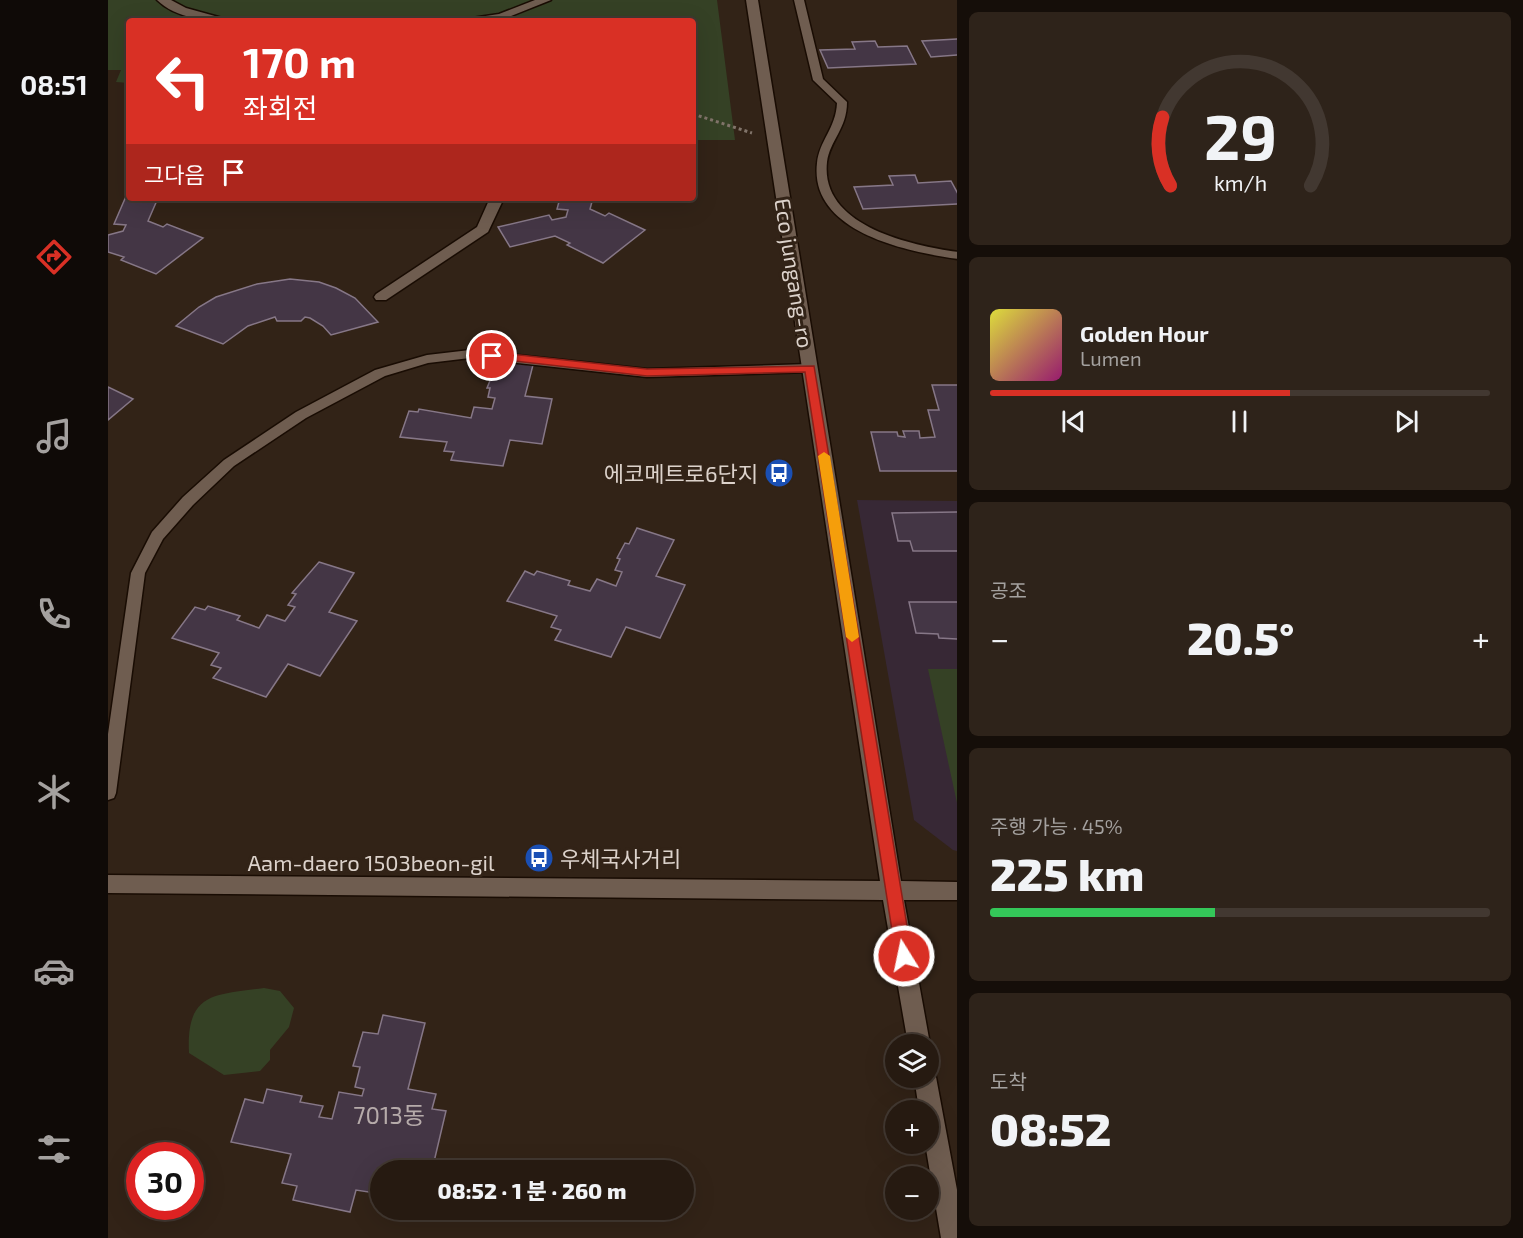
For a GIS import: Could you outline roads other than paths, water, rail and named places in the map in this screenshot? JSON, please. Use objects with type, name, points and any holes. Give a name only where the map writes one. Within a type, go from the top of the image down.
[{"type":"street","points":[[163,0],[182,10],[215,18]]},
{"type":"street","points":[[494,18],[545,0]]},
{"type":"street","name":"Eco jungang-ro","points":[[752,0],[892,890],[917,1034]]},
{"type":"street","points":[[381,297],[483,229],[496,201]]},
{"type":"street","name":"Aam-daero 1503beon-gil","points":[[108,884],[957,891]]},
{"type":"street","points":[[927,1088],[953,1238]]},
{"type":"lane","points":[[799,0],[818,80],[842,102],[843,119],[822,162],[823,188],[833,206],[861,228],[895,244],[934,254],[957,256]]},
{"type":"lane","points":[[108,793],[138,573],[157,536],[188,501],[229,463],[301,416],[380,373],[427,359],[470,354],[647,372],[810,368]]},
{"type":"place","name":"에코메트로6단지","points":[[779,473]]},
{"type":"place","name":"우체국사거리","points":[[539,858]]}]
